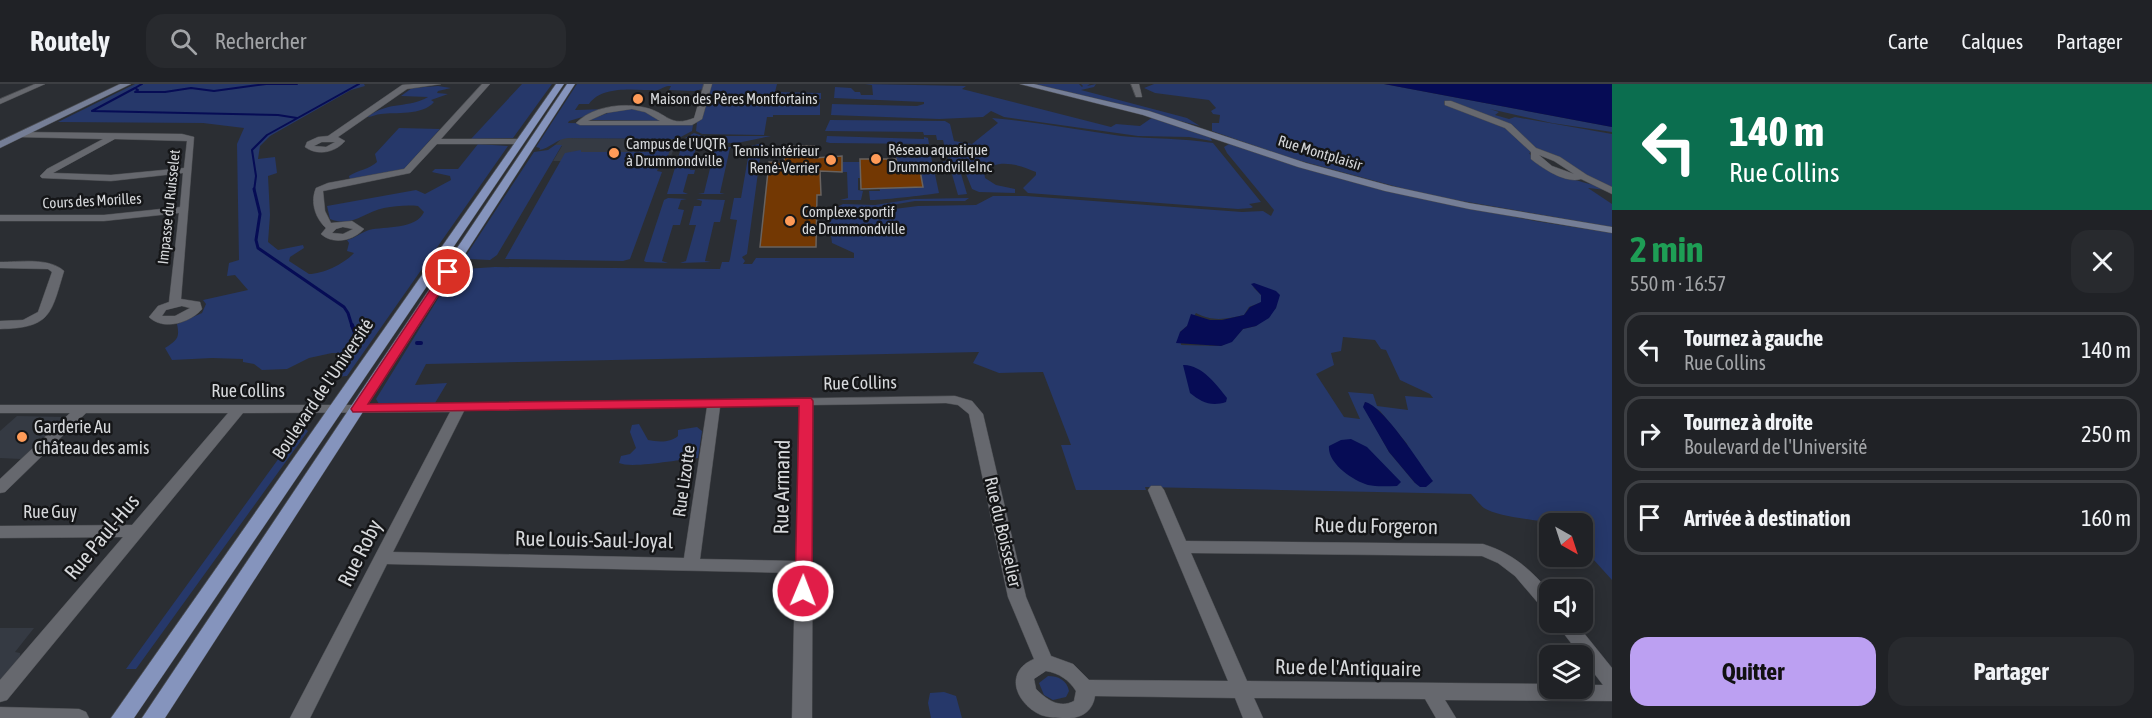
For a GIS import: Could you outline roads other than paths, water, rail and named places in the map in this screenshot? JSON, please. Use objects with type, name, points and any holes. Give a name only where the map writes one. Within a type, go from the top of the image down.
[{"type":"main road","name":"Boulevard de l'Université","points":[[122,718],[560,84]]},
{"type":"main road","points":[[153,718],[571,84]]},
{"type":"street","points":[[0,102],[41,84]]},
{"type":"street","points":[[0,145],[127,84]]},
{"type":"street","points":[[331,138],[405,87],[437,84]]},
{"type":"street","points":[[332,227],[323,221],[318,195],[320,190],[328,186],[403,172],[410,168],[486,84]]},
{"type":"street","points":[[670,124],[647,110],[632,107],[610,110],[584,119],[580,123],[670,124],[689,123],[698,119],[708,84]]},
{"type":"street","name":"Rue Montplaisir","points":[[1024,84],[1146,112],[1302,165],[1389,189],[1469,206],[1612,230]]},
{"type":"street","points":[[1135,84],[1139,95]]},
{"type":"street","points":[[1448,103],[1508,126],[1536,152],[1534,157],[1536,159],[1554,171],[1592,181],[1612,191]]},
{"type":"street","name":"Impasse du Ruisselet","points":[[21,135],[189,138],[191,140],[175,303]]},
{"type":"street","points":[[113,136],[45,176],[111,178],[188,170]]},
{"type":"street","points":[[435,141],[520,142]]},
{"type":"street","name":"Cours des Morilles","points":[[0,218],[104,218],[184,209]]},
{"type":"street","points":[[436,264],[453,264]]},
{"type":"street","points":[[0,266],[46,265],[57,269],[46,310],[35,319],[17,324],[0,325]]},
{"type":"street","name":"Rue Collins","points":[[0,409],[358,409],[951,399],[964,402]]},
{"type":"street","name":"Rue Armand","points":[[802,718],[806,401]]},
{"type":"street","name":"Rue du Boisselier","points":[[964,402],[976,414],[1017,597],[1045,663]]},
{"type":"street","name":"Rue Lizotte","points":[[691,565],[714,403]]},
{"type":"street","name":"Rue Roby","points":[[300,718],[459,407]]},
{"type":"street","points":[[0,488],[82,409]]},
{"type":"street","name":"Rue Paul-Hus","points":[[0,694],[239,409]]},
{"type":"street","points":[[1156,490],[1253,718]]},
{"type":"street","name":"Rue Guy","points":[[0,531],[136,531]]},
{"type":"street","name":"Rue du Forgeron","points":[[1180,547],[1483,550],[1515,565],[1539,592]]},
{"type":"street","name":"Rue Louis-Saul-Joyal","points":[[383,558],[804,567]]},
{"type":"street","points":[[1572,633],[1612,682]]},
{"type":"street","points":[[1045,663],[1069,669],[1081,681],[1084,688],[1084,700],[1080,706],[1069,713],[1054,716],[1030,700],[1024,686],[1031,669],[1045,663]]},
{"type":"street","name":"Rue de l'Antiquaire","points":[[1084,688],[1612,693]]},
{"type":"street","points":[[1430,691],[1446,718]]},
{"type":"street","points":[[0,716],[79,718]]},
{"type":"waterway","points":[[135,88],[142,84]]},
{"type":"waterway","points":[[135,88],[138,90],[135,92],[165,92],[191,88],[214,91],[266,84],[297,84]]},
{"type":"waterway","points":[[254,190],[256,176],[252,150],[267,135],[359,84]]},
{"type":"waterway","points":[[135,88],[92,111],[278,115],[297,118]]},
{"type":"waterway","points":[[254,190],[260,214],[256,240],[258,248],[344,307],[352,326]]},
{"type":"waterway","points":[[352,325],[358,341]]},
{"type":"place","name":"Maison des Pères Montfortains","points":[[638,99]]},
{"type":"place","name":"Campus de l'UQTR à Drummondville","points":[[614,153]]},
{"type":"place","name":"Réseau aquatique DrummondvilleInc","points":[[876,159]]},
{"type":"place","name":"Tennis intérieur René-Verrier","points":[[831,160]]},
{"type":"place","name":"Complexe sportif de Drummondville","points":[[790,221]]},
{"type":"place","name":"Garderie Au Château des amis","points":[[22,437]]}]
